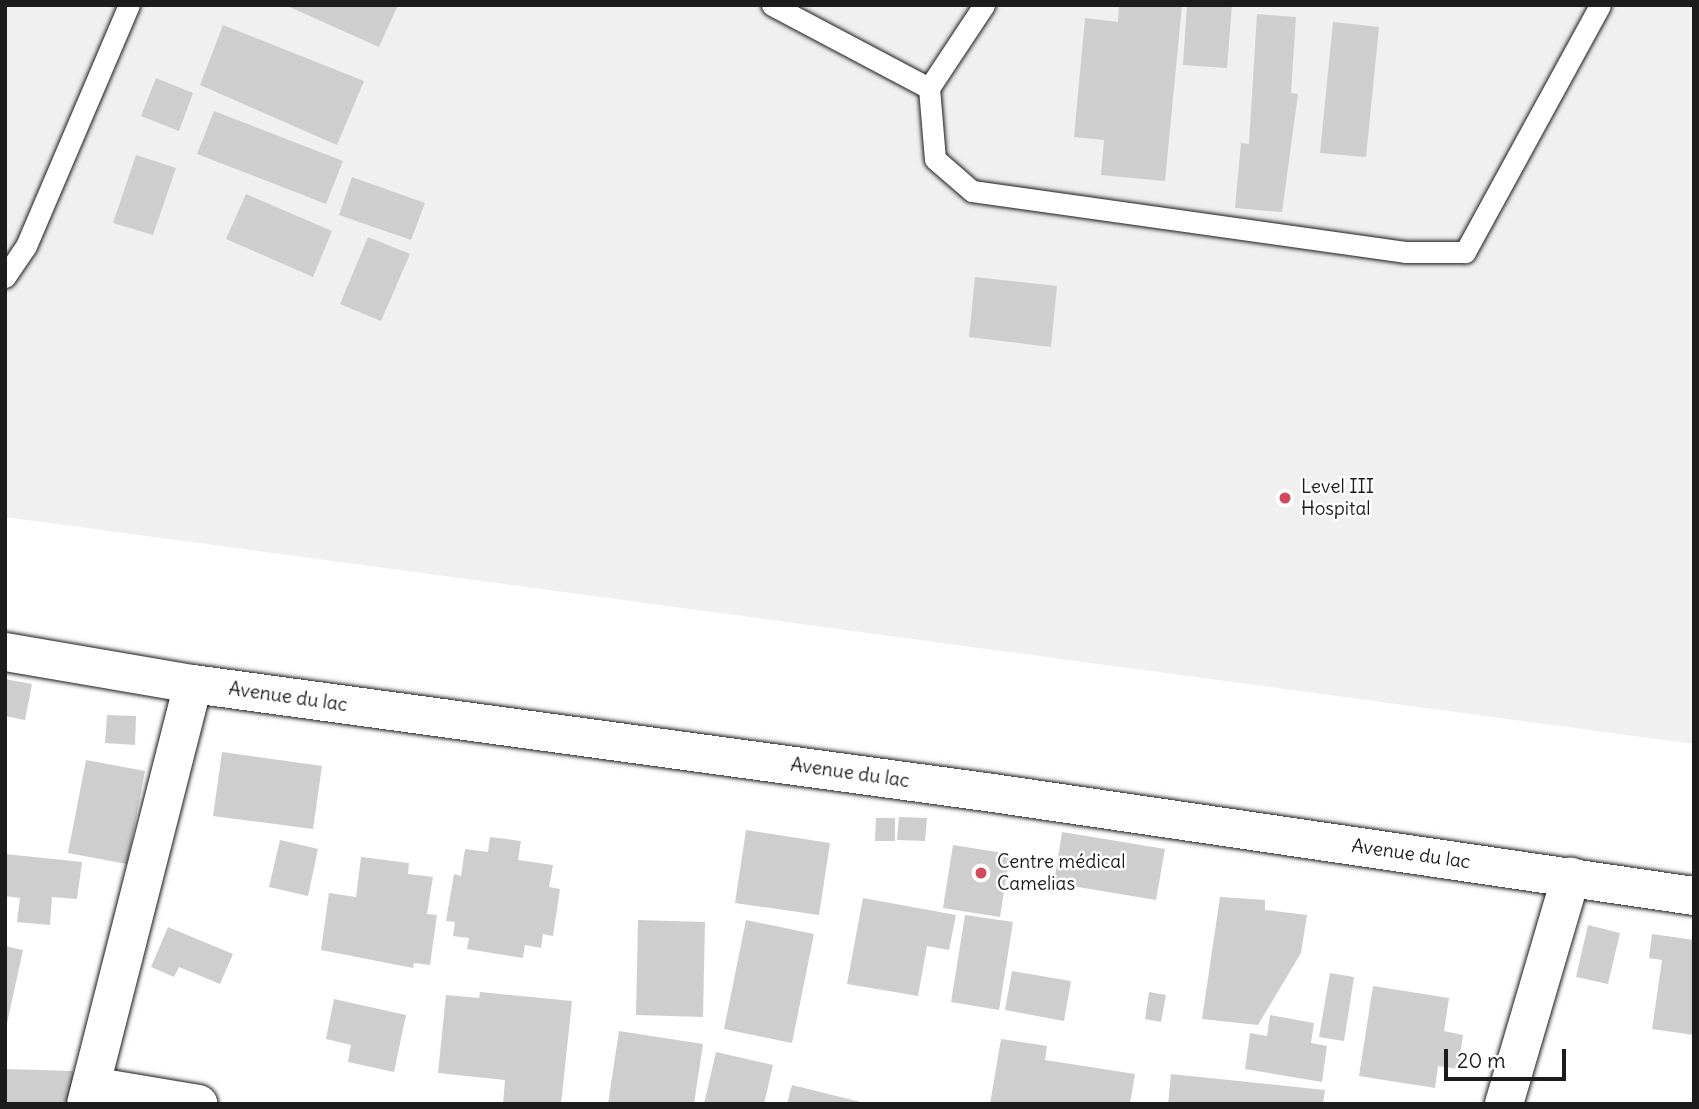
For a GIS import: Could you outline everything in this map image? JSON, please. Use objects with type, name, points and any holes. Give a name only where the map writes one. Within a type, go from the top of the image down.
[{"type":"main road","name":"Avenue du lac","points":[[5,652],[193,684],[1694,896]]},
{"type":"main road","points":[[193,684],[89,1095],[200,1104]]},
{"type":"main road","points":[[1504,1104],[1571,877]]},
{"type":"lane","points":[[5,277],[26,246],[129,5]]},
{"type":"lane","points":[[772,5],[929,88]]},
{"type":"lane","points":[[984,5],[929,88],[935,159],[972,191],[1405,252],[1465,252],[1600,5]]},
{"type":"shaded area","points":[[5,5],[1694,5],[1694,744],[5,517]]},
{"type":"building","points":[[285,5],[398,5],[379,47]]},
{"type":"building","points":[[1119,5],[1182,5],[1165,181],[1101,175],[1104,140],[1074,137],[1085,18],[1118,22]]},
{"type":"building","points":[[1187,5],[1232,5],[1227,68],[1183,65]]},
{"type":"building","points":[[1257,14],[1296,17],[1291,93],[1298,94],[1282,212],[1235,208],[1241,143],[1249,144]]},
{"type":"building","points":[[1333,22],[1379,27],[1366,157],[1320,153]]},
{"type":"building","points":[[223,25],[364,81],[337,145],[200,85]]},
{"type":"building","points":[[156,78],[193,93],[179,131],[141,116]]},
{"type":"building","points":[[214,111],[343,161],[326,204],[197,154]]},
{"type":"building","points":[[136,155],[176,168],[153,235],[113,223]]},
{"type":"building","points":[[352,177],[425,203],[411,240],[339,215]]},
{"type":"building","points":[[246,194],[332,231],[313,277],[226,239]]},
{"type":"building","points":[[368,237],[410,254],[381,321],[340,304]]},
{"type":"building","points":[[975,277],[1057,286],[1051,347],[969,337]]},
{"type":"building","points":[[5,679],[32,684],[25,720],[5,716]]},
{"type":"building","points":[[107,715],[136,716],[135,745],[105,743]]},
{"type":"building","points":[[222,752],[322,766],[313,829],[213,816]]},
{"type":"building","points":[[86,760],[145,771],[127,864],[68,853]]},
{"type":"building","points":[[899,817],[927,818],[925,841],[897,840]]},
{"type":"building","points":[[876,818],[895,818],[895,841],[875,841]]},
{"type":"building","points":[[746,830],[830,843],[819,915],[735,903]]},
{"type":"building","points":[[1062,832],[1165,849],[1156,900],[1054,883]]},
{"type":"building","points":[[490,837],[521,841],[518,860],[553,865],[549,887],[560,889],[553,936],[543,934],[541,948],[525,945],[523,958],[467,949],[469,938],[453,936],[455,922],[446,921],[454,874],[461,876],[465,849],[488,852]]},
{"type":"building","points":[[280,840],[318,849],[308,896],[269,887]]},
{"type":"building","points":[[953,845],[1010,854],[1000,917],[943,908]]},
{"type":"building","points":[[5,854],[82,862],[77,899],[52,897],[50,925],[17,922],[20,898],[5,896]]},
{"type":"building","points":[[361,857],[409,863],[408,874],[433,877],[427,914],[437,915],[430,965],[414,963],[413,968],[321,950],[329,893],[356,897]]},
{"type":"building","points":[[1220,897],[1265,900],[1265,910],[1307,915],[1301,953],[1258,1025],[1202,1019]]},
{"type":"building","points":[[863,898],[956,915],[949,950],[927,946],[918,996],[847,984]]},
{"type":"building","points":[[965,915],[1013,922],[999,1010],[951,1002]]},
{"type":"building","points":[[638,920],[705,922],[703,1017],[636,1015]]},
{"type":"building","points":[[746,920],[814,934],[792,1043],[724,1029]]},
{"type":"building","points":[[1588,925],[1620,933],[1608,984],[1576,977]]},
{"type":"building","points":[[168,927],[233,954],[220,984],[179,967],[174,977],[151,967]]},
{"type":"building","points":[[1652,934],[1694,940],[1694,1035],[1652,1029],[1662,960],[1649,958]]},
{"type":"building","points":[[5,946],[23,950],[6,1028],[5,1028]]},
{"type":"building","points":[[1012,971],[1071,981],[1064,1021],[1005,1010]]},
{"type":"building","points":[[1330,973],[1354,977],[1344,1041],[1319,1037]]},
{"type":"building","points":[[1373,986],[1449,998],[1444,1031],[1463,1035],[1458,1069],[1438,1066],[1435,1088],[1359,1076]]},
{"type":"building","points":[[480,992],[572,1001],[561,1104],[503,1104],[505,1080],[438,1073],[446,995],[479,998]]},
{"type":"building","points":[[1149,992],[1166,995],[1161,1022],[1145,1019]]},
{"type":"building","points":[[334,999],[406,1015],[394,1072],[348,1062],[351,1045],[326,1039]]},
{"type":"building","points":[[1270,1015],[1314,1023],[1311,1043],[1327,1046],[1322,1082],[1245,1069],[1250,1033],[1267,1036]]},
{"type":"building","points":[[619,1031],[703,1044],[694,1104],[608,1104]]},
{"type":"building","points":[[1001,1039],[1047,1046],[1045,1060],[1135,1074],[1130,1104],[990,1104]]},
{"type":"building","points":[[716,1052],[773,1065],[764,1104],[704,1104]]},
{"type":"building","points":[[5,1069],[73,1071],[72,1104],[5,1104]]},
{"type":"building","points":[[1171,1074],[1325,1090],[1323,1104],[1168,1104]]},
{"type":"building","points":[[792,1085],[865,1103],[865,1104],[787,1104]]},
{"type":"place","name":"Level III Hospital","points":[[1285,498]]},
{"type":"place","name":"Centre médical Camelias","points":[[981,873]]}]
